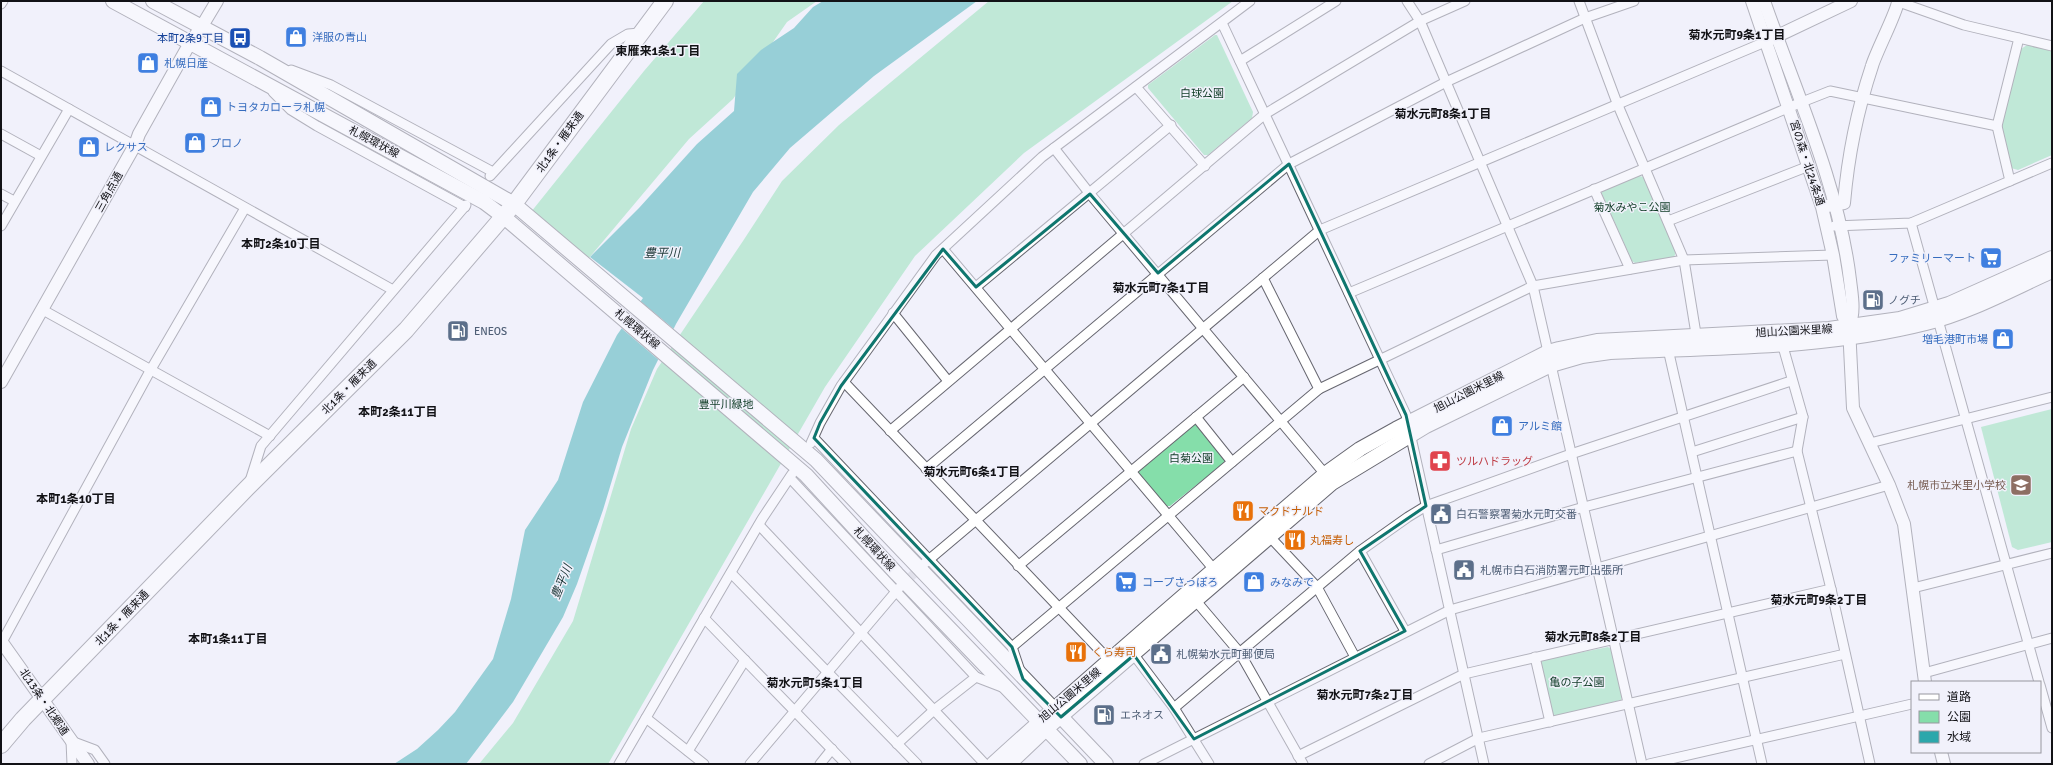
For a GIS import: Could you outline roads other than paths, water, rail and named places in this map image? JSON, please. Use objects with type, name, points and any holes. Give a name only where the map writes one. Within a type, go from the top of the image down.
[{"type":"highway","name":"北1条・雁来通","points":[[1,745],[43,699],[247,488],[406,330],[504,217],[665,1]]},
{"type":"main road","name":"札幌環状線","points":[[113,1],[268,87],[484,202],[504,217],[806,475],[1005,688],[1080,764]]},
{"type":"main road","name":"札幌環状線","points":[[153,1],[260,58],[514,204],[816,460],[1106,764]]},
{"type":"main road","name":"旭山公園米里線","points":[[1935,315],[1949,304],[2052,258]]},
{"type":"main road","name":"旭山公園米里線","points":[[1057,712],[1134,655],[1196,601],[1218,574],[1325,474],[1360,449],[1409,429],[1549,359],[1598,341],[1782,343],[1831,341],[1850,333],[1900,319],[1935,315],[2052,271]]},
{"type":"main road","name":"旭山公園米里線","points":[[1549,359],[1610,352],[1668,349],[1698,342],[1850,333]]},
{"type":"main road","name":"旭山公園米里線","points":[[993,764],[1057,712],[1110,661],[1218,574],[1270,536],[1332,483],[1409,429]]},
{"type":"main road","name":"旭山公園米里線","points":[[1010,764],[1042,725]]},
{"type":"street","name":"三角点通","points":[[1,382],[135,145],[139,134],[190,43],[217,1]]},
{"type":"street","points":[[1023,678],[1012,648],[926,561],[813,440],[820,423],[844,382],[936,255],[1042,157],[1250,1]]},
{"type":"street","points":[[1240,61],[1336,1]]},
{"type":"street","points":[[1407,1],[1420,21],[1533,286],[1642,764]]},
{"type":"street","points":[[890,431],[1265,114],[1420,21],[1465,1]]},
{"type":"street","points":[[1579,1],[1618,103],[1684,260],[1698,342]]},
{"type":"street","points":[[926,469],[1288,164],[1446,82],[1585,18],[1634,1]]},
{"type":"street","name":"宮の森・北24条通","points":[[1752,1],[1822,207],[1834,255],[1843,316],[1850,333]]},
{"type":"street","name":"宮の森・北24条通","points":[[1764,1],[1802,102],[1835,205],[1848,267],[1854,315],[1850,333]]},
{"type":"street","points":[[926,561],[1320,230],[1765,42],[1851,1]]},
{"type":"street","points":[[1822,207],[1844,203],[1853,132],[1861,98],[1872,64],[1898,2],[1964,25],[2052,46]]},
{"type":"street","points":[[1222,23],[1406,415],[1484,764]]},
{"type":"street","points":[[260,58],[331,85],[491,174],[610,44],[628,34],[640,33]]},
{"type":"street","points":[[2010,181],[1997,126],[2019,38]]},
{"type":"street","points":[[1,71],[393,290]]},
{"type":"street","points":[[247,488],[261,446],[466,206],[317,126],[291,110],[268,87]]},
{"type":"street","points":[[1136,87],[1205,166]]},
{"type":"street","points":[[1349,293],[1830,91],[1997,126]]},
{"type":"street","points":[[1,226],[14,201],[69,109]]},
{"type":"street","points":[[976,287],[1090,194],[1170,125]]},
{"type":"street","points":[[1,134],[41,156]]},
{"type":"street","points":[[1054,148],[1090,194],[1125,233],[1325,474]]},
{"type":"street","points":[[1827,226],[1911,223],[2052,163]]},
{"type":"street","points":[[1668,221],[1809,166]]},
{"type":"street","points":[[1594,189],[1630,269]]},
{"type":"street","points":[[1,194],[14,201]]},
{"type":"street","points":[[1,641],[150,371],[245,208]]},
{"type":"street","points":[[1911,223],[1935,315],[1966,419],[2005,565],[2039,681]]},
{"type":"street","points":[[942,249],[976,287],[1218,574]]},
{"type":"street","points":[[1012,648],[1319,389],[1533,286],[1684,260],[1834,255]]},
{"type":"street","points":[[1263,278],[1319,389]]},
{"type":"street","points":[[42,310],[270,436]]},
{"type":"street","points":[[893,313],[948,381]]},
{"type":"street","points":[[1850,333],[1853,408],[1889,485],[1904,524],[1925,678],[2052,638]]},
{"type":"street","points":[[1782,343],[1791,381],[1803,418],[1797,451],[1831,588],[1870,764]]},
{"type":"street","points":[[1668,349],[1729,612],[1762,764]]},
{"type":"street","points":[[1018,566],[1244,376]]},
{"type":"street","points":[[1174,708],[1360,551],[1426,506],[1571,454],[1791,381]]},
{"type":"street","points":[[844,382],[1110,661]]},
{"type":"street","points":[[1870,443],[2052,397]]},
{"type":"street","points":[[1196,417],[1232,462]]},
{"type":"street","points":[[1692,452],[1803,418]]},
{"type":"street","points":[[1436,550],[1584,508],[1797,451]]},
{"type":"street","points":[[619,764],[759,525],[791,476],[898,589],[976,677],[1005,688]]},
{"type":"street","points":[[1144,764],[1405,631],[1450,610],[1889,485]]},
{"type":"street","points":[[759,525],[985,764]]},
{"type":"street","points":[[1270,536],[1317,587],[1355,657]]},
{"type":"street","points":[[1360,551],[1405,631]]},
{"type":"street","points":[[1913,588],[2052,553]]},
{"type":"street","points":[[731,573],[917,764]]},
{"type":"street","points":[[1196,601],[1240,653],[1300,760],[1464,674],[1831,588]]},
{"type":"street","points":[[750,764],[898,589]]},
{"type":"street","points":[[704,618],[846,764]]},
{"type":"street","name":"北13条・北郷通","points":[[1,641],[86,762]]},
{"type":"street","points":[[1429,764],[1479,738],[1743,676],[1846,654]]},
{"type":"street","points":[[1134,655],[1174,708],[1208,764]]},
{"type":"street","points":[[1535,657],[1550,722]]},
{"type":"street","points":[[688,751],[746,660]]},
{"type":"street","points":[[897,744],[934,710],[976,677]]},
{"type":"street","points":[[2041,688],[2047,719],[2052,728]]},
{"type":"street","points":[[1649,764],[1911,704]]},
{"type":"street","points":[[646,718],[704,764]]},
{"type":"street","points":[[72,764],[71,741],[95,750],[105,764]]},
{"type":"street","points":[[820,764],[832,750]]},
{"type":"street","points":[[1941,753],[1944,764]]},
{"type":"water","name":"豊平川","points":[[823,1],[977,1],[874,76],[790,148],[753,192],[676,324],[653,370],[622,447],[603,510],[577,584],[563,617],[513,702],[466,764],[394,764],[417,749],[455,712],[493,659],[511,599],[525,530],[558,480],[583,402],[617,335],[643,298],[590,257],[639,208],[697,144],[734,111],[737,74],[761,50],[794,28],[813,7]]},
{"type":"tunnel","points":[[901,586],[922,566]]},
{"type":"place","name":"洋服の青山","points":[[296,37]]},
{"type":"place","name":"本町2条9丁目","points":[[240,38]]},
{"type":"place","name":"札幌日産","points":[[148,63]]},
{"type":"place","name":"トヨタカローラ札幌","points":[[211,107]]},
{"type":"place","name":"プロノ","points":[[195,143]]},
{"type":"place","name":"レクサス","points":[[89,147]]},
{"type":"place","name":"ファミリーマート","points":[[1991,258]]},
{"type":"place","name":"ノグチ","points":[[1873,300]]},
{"type":"place","name":"ENEOS","points":[[458,331]]},
{"type":"place","name":"増毛港町市場","points":[[2003,339]]},
{"type":"place","name":"アルミ館","points":[[1502,426]]},
{"type":"place","name":"ツルハドラッグ","points":[[1440,461]]},
{"type":"place","name":"札幌市立米里小学校","points":[[2021,485]]},
{"type":"place","name":"マクドナルド","points":[[1243,511]]},
{"type":"place","name":"白石警察署菊水元町交番","points":[[1441,514]]},
{"type":"place","name":"丸福寿し","points":[[1295,540]]},
{"type":"place","name":"札幌市白石消防署元町出張所","points":[[1464,570]]},
{"type":"place","name":"コープさっぽろ","points":[[1126,582]]},
{"type":"place","name":"みなみで","points":[[1254,582]]},
{"type":"place","name":"くら寿司","points":[[1076,652]]},
{"type":"place","name":"札幌菊水元町郵便局","points":[[1161,654]]},
{"type":"place","name":"エネオス","points":[[1104,715]]},
{"type":"district","name":"菊水元町9条1丁目","points":[[1737,35]]},
{"type":"district","name":"東雁来1条1丁目","points":[[658,51]]},
{"type":"district","name":"菊水元町8条1丁目","points":[[1443,114]]},
{"type":"district","name":"本町2条10丁目","points":[[281,244]]},
{"type":"district","name":"菊水元町7条1丁目","points":[[1161,288]]},
{"type":"district","name":"本町2条11丁目","points":[[398,412]]},
{"type":"district","name":"菊水元町6条1丁目","points":[[972,472]]},
{"type":"district","name":"本町1条10丁目","points":[[76,499]]},
{"type":"district","name":"菊水元町9条2丁目","points":[[1819,600]]},
{"type":"district","name":"菊水元町8条2丁目","points":[[1593,637]]},
{"type":"district","name":"本町1条11丁目","points":[[228,639]]},
{"type":"district","name":"菊水元町5条1丁目","points":[[815,683]]},
{"type":"district","name":"菊水元町7条2丁目","points":[[1365,695]]},
{"type":"park label","name":"白球公園","points":[[1202,93]]},
{"type":"park label","name":"菊水みやこ公園","points":[[1632,207]]},
{"type":"park label","name":"豊平川緑地","points":[[726,404]]},
{"type":"park label","name":"白菊公園","points":[[1191,458]]},
{"type":"park label","name":"亀の子公園","points":[[1577,682]]}]
